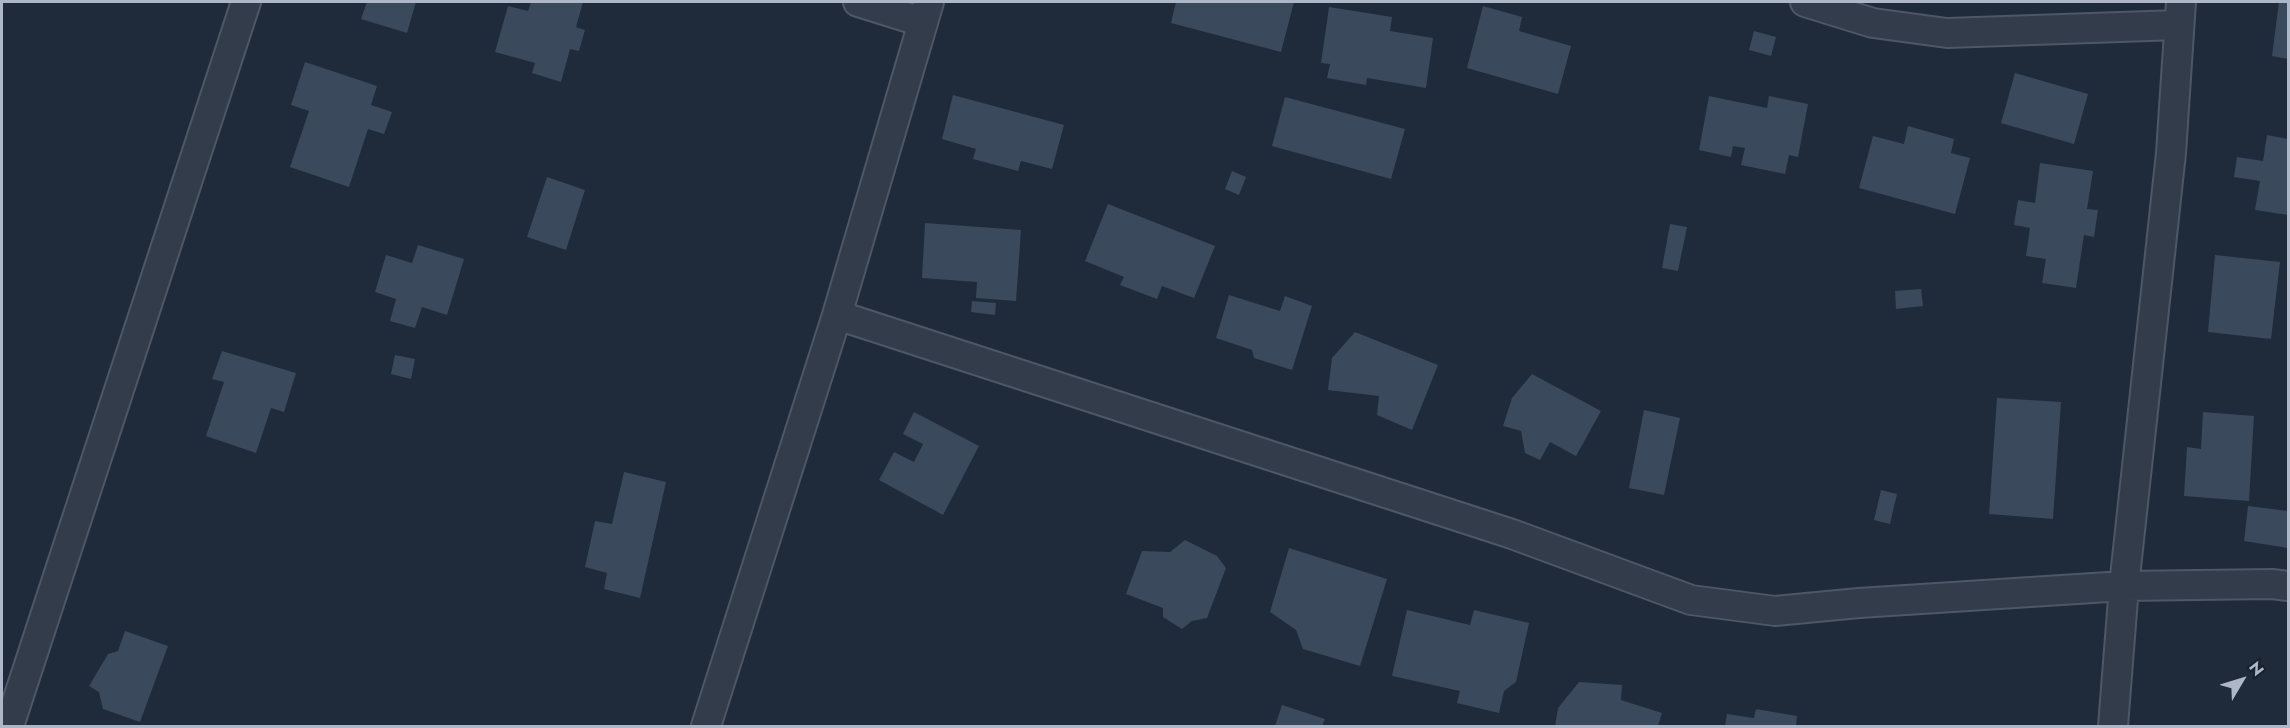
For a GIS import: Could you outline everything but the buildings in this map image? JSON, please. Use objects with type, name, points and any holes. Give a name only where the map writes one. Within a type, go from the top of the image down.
[{"type":"street","points":[[9,726],[246,2]]},
{"type":"street","points":[[706,726],[837,315],[926,12],[858,2]]},
{"type":"street","points":[[1805,2],[1873,22],[1947,33],[2179,13],[2171,153],[2124,586],[2113,726]]},
{"type":"street","points":[[837,315],[1512,534],[1691,600],[1775,611],[1859,603],[2124,586],[2272,584],[2289,586]]}]
